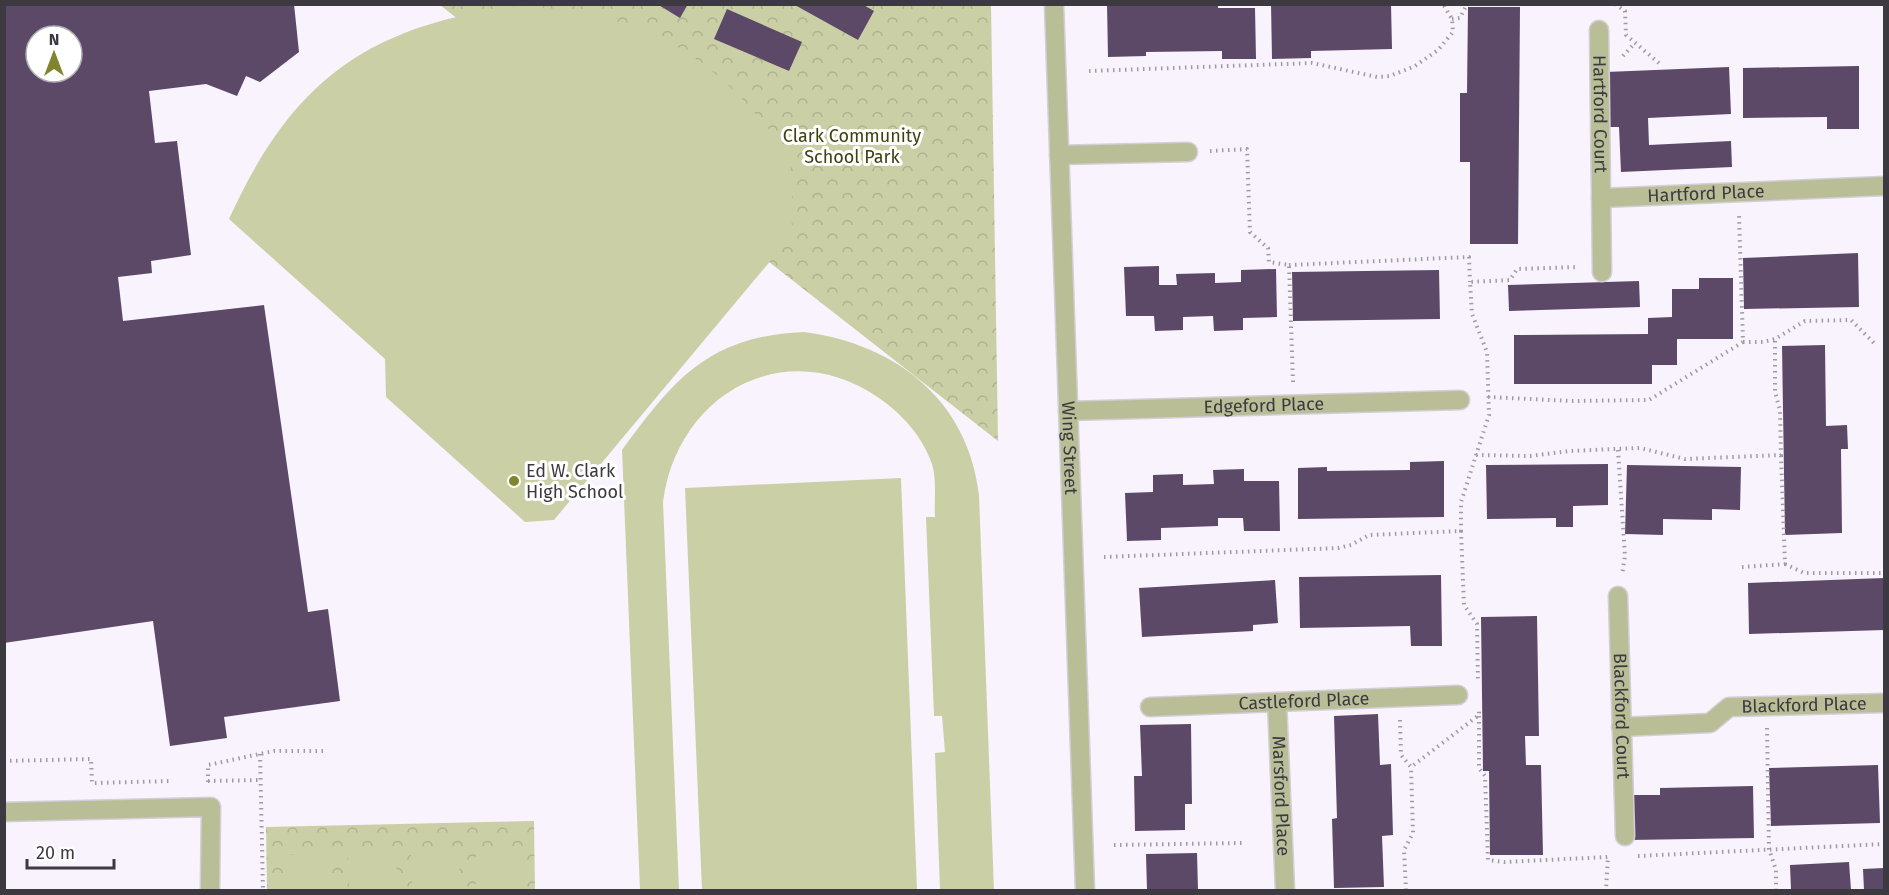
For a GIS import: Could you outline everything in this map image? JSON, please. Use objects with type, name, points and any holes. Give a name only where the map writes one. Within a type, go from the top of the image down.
[{"type":"street","name":"Wing Street","points":[[1054,4],[1085,891]]},
{"type":"street","name":"Hartford Court","points":[[1599,30],[1601,198]]},
{"type":"street","points":[[1059,155],[1188,152]]},
{"type":"street","name":"Hartford Place","points":[[1601,198],[1884,186]]},
{"type":"street","points":[[1601,198],[1602,269]]},
{"type":"street","name":"Edgeford Place","points":[[1068,411],[1460,400]]},
{"type":"street","name":"Blackford Court","points":[[1618,596],[1624,836]]},
{"type":"street","name":"Castleford Place","points":[[1150,707],[1458,695]]},
{"type":"street","name":"Marsford Place","points":[[1277,702],[1285,891]]},
{"type":"street","name":"Blackford Place","points":[[1621,727],[1710,723],[1730,707],[1884,703]]},
{"type":"street","points":[[4,812],[211,807],[210,891]]},
{"type":"path","points":[[1089,71],[1311,63],[1377,76],[1390,76],[1415,66],[1438,50],[1453,32],[1452,19],[1443,4]]},
{"type":"path","points":[[1452,19],[1460,18],[1467,4]]},
{"type":"path","points":[[1565,4],[1580,4]]},
{"type":"path","points":[[1615,4],[1625,11],[1626,35],[1660,64]]},
{"type":"path","points":[[1104,557],[1338,548],[1351,545],[1370,535],[1461,531],[1461,502],[1489,415],[1487,352],[1472,314],[1469,257],[1289,265],[1269,262],[1268,248],[1250,232],[1247,149],[1188,152]]},
{"type":"path","points":[[1738,192],[1743,342]]},
{"type":"path","points":[[1289,265],[1294,405]]},
{"type":"path","points":[[1470,282],[1510,280],[1517,270],[1602,269]]},
{"type":"path","points":[[1488,397],[1570,401],[1649,400],[1743,342],[1763,342],[1775,339],[1805,321],[1851,320],[1874,343]]},
{"type":"path","points":[[1775,339],[1775,392],[1780,410],[1785,564]]},
{"type":"path","points":[[1476,455],[1530,456],[1569,451],[1640,448],[1684,459],[1781,455]]},
{"type":"path","points":[[1618,450],[1625,556],[1618,596]]},
{"type":"path","points":[[1742,567],[1785,564],[1804,573],[1884,573]]},
{"type":"path","points":[[1766,706],[1769,849],[1776,870],[1776,891]]},
{"type":"path","points":[[1479,715],[1479,768],[1485,776],[1488,860],[1504,862],[1619,857]]},
{"type":"path","points":[[208,781],[208,765],[274,751],[326,751]]},
{"type":"path","points":[[260,754],[263,891]]},
{"type":"path","points":[[4,761],[91,759],[92,783]]},
{"type":"path","points":[[1406,891],[1404,850],[1413,833],[1411,767]]},
{"type":"path","points":[[1114,845],[1242,843]]},
{"type":"path","points":[[1631,856],[1884,844]]},
{"type":"path","points":[[1606,891],[1608,857]]},
{"type":"green space","name":"Clark Community School Park","points":[[440,5],[991,5],[998,441]]},
{"type":"green space","points":[[517,6],[588,14],[622,23],[682,50],[710,69],[737,93],[781,143],[789,157],[792,185],[792,235],[554,520],[525,522],[386,397],[385,359],[229,219],[253,171],[279,130],[308,96],[340,68],[376,46],[417,28],[464,15]]},
{"type":"green space","points":[[804,332],[869,349],[897,364],[922,382],[943,405],[960,431],[972,461],[979,495],[994,890],[940,890],[935,753],[945,752],[942,716],[934,716],[926,517],[935,517],[935,483],[932,464],[923,444],[911,427],[879,398],[843,379],[808,372],[773,374],[741,385],[713,404],[689,431],[672,464],[663,502],[679,890],[640,890],[622,450],[659,402],[697,366],[719,352],[743,342],[771,335]]},
{"type":"green space","points":[[901,478],[917,890],[702,890],[685,488]]},
{"type":"green space","points":[[534,821],[535,890],[267,890],[266,827]]},
{"type":"green space","points":[[524,849],[525,890],[476,890],[476,850]]},
{"type":"green space","points":[[459,851],[460,890],[412,890],[411,852]]},
{"type":"green space","points":[[396,852],[397,890],[349,890],[348,854]]},
{"type":"green space","points":[[331,854],[332,890],[284,890],[283,855]]},
{"type":"building","points":[[4,4],[294,4],[299,52],[260,82],[246,76],[237,96],[206,84],[149,91],[155,143],[177,141],[191,255],[151,261],[152,273],[118,277],[123,321],[264,305],[308,612],[328,609],[340,701],[224,717],[227,738],[170,746],[153,621],[4,643]]},
{"type":"building","points":[[657,4],[688,4],[680,18]]},
{"type":"building","points":[[793,4],[862,4],[874,11],[858,40]]},
{"type":"building","points":[[1107,4],[1218,4],[1218,8],[1255,8],[1256,59],[1222,59],[1222,51],[1146,52],[1146,56],[1108,57]]},
{"type":"building","points":[[1271,4],[1391,4],[1392,49],[1311,51],[1311,58],[1272,59]]},
{"type":"building","points":[[1468,7],[1520,7],[1518,244],[1470,244],[1470,162],[1460,162],[1460,93],[1467,93]]},
{"type":"building","points":[[727,9],[802,42],[789,71],[714,39]]},
{"type":"building","points":[[1859,66],[1859,129],[1827,129],[1827,117],[1743,118],[1743,68]]},
{"type":"building","points":[[1729,67],[1731,114],[1648,118],[1649,145],[1731,141],[1732,167],[1621,172],[1619,127],[1608,127],[1606,72]]},
{"type":"building","points":[[1858,253],[1859,307],[1744,309],[1743,258]]},
{"type":"building","points":[[1159,266],[1159,285],[1177,285],[1176,274],[1215,273],[1215,283],[1241,282],[1241,270],[1276,269],[1277,317],[1243,318],[1243,330],[1214,331],[1213,316],[1183,317],[1183,330],[1155,331],[1154,316],[1126,316],[1124,267]]},
{"type":"building","points":[[1439,270],[1440,319],[1293,321],[1292,272]]},
{"type":"building","points":[[1699,278],[1733,278],[1733,339],[1677,339],[1677,365],[1652,365],[1652,384],[1514,384],[1514,335],[1648,334],[1648,318],[1672,317],[1672,289],[1699,289]]},
{"type":"building","points":[[1639,281],[1640,307],[1509,311],[1508,285]]},
{"type":"building","points":[[1825,345],[1826,426],[1847,425],[1848,449],[1841,449],[1842,533],[1785,535],[1782,346]]},
{"type":"building","points":[[1444,461],[1444,517],[1298,519],[1298,468],[1327,467],[1327,471],[1410,470],[1410,462]]},
{"type":"building","points":[[1608,464],[1608,505],[1573,506],[1573,527],[1556,527],[1556,518],[1487,519],[1486,465]]},
{"type":"building","points":[[1627,465],[1741,467],[1740,510],[1712,509],[1712,520],[1663,519],[1663,535],[1625,534]]},
{"type":"building","points":[[1244,469],[1244,481],[1279,481],[1280,531],[1244,531],[1243,518],[1218,518],[1218,526],[1161,528],[1161,540],[1127,541],[1125,493],[1153,492],[1153,475],[1183,474],[1183,485],[1214,484],[1213,470]]},
{"type":"building","points":[[1441,575],[1442,646],[1411,646],[1410,626],[1300,628],[1299,577]]},
{"type":"building","points":[[1884,578],[1884,630],[1749,634],[1748,583]]},
{"type":"building","points":[[1275,580],[1278,623],[1253,625],[1253,631],[1142,637],[1139,588]]},
{"type":"building","points":[[1537,616],[1539,736],[1525,736],[1526,765],[1541,765],[1543,855],[1490,855],[1489,771],[1483,771],[1481,617]]},
{"type":"building","points":[[1378,714],[1380,765],[1391,764],[1393,835],[1382,836],[1384,887],[1334,888],[1332,819],[1337,818],[1334,716]]},
{"type":"building","points":[[1191,724],[1192,804],[1185,804],[1185,830],[1135,831],[1134,776],[1142,776],[1140,725]]},
{"type":"building","points":[[1878,765],[1880,823],[1771,826],[1769,768]]},
{"type":"building","points":[[1753,786],[1754,838],[1629,840],[1629,795],[1660,795],[1660,788]]},
{"type":"building","points":[[1197,853],[1198,890],[1147,890],[1146,854]]},
{"type":"building","points":[[1849,862],[1851,890],[1791,890],[1790,865]]},
{"type":"building","points":[[1884,868],[1884,890],[1864,890],[1863,869]]},
{"type":"place","name":"Ed W. Clark High School","points":[[514,481]]}]
